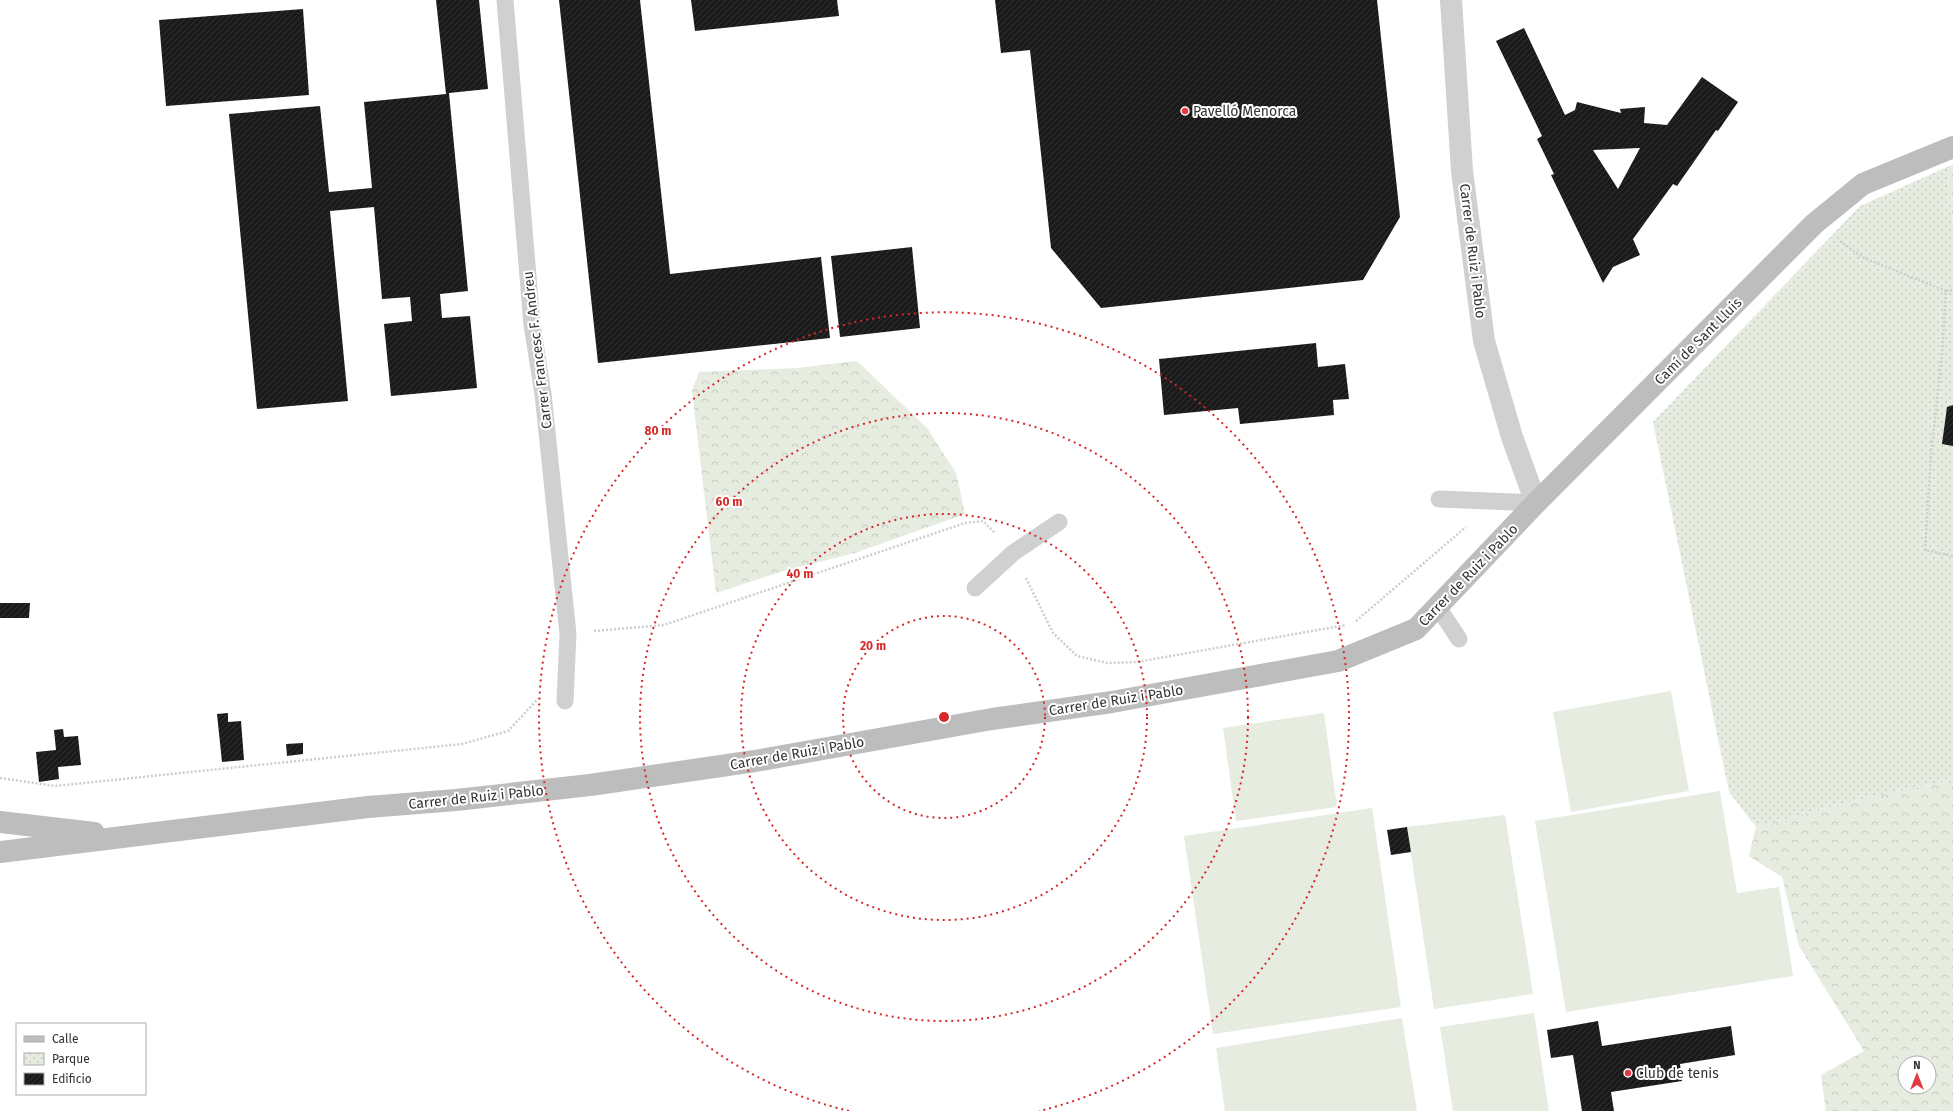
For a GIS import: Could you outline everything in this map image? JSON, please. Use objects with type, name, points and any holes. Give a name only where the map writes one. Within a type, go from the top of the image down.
[{"type":"street","name":"Carrer de Ruiz i Pablo","points":[[0,852],[368,807],[456,800],[590,786],[755,761],[992,719],[1112,702],[1338,661],[1416,629],[1536,503],[1512,437],[1484,341],[1462,171],[1451,0]]},
{"type":"street","name":"Camí de Sant Lluis","points":[[1536,503],[1814,224],[1863,184],[1953,147]]},
{"type":"street","name":"Carrer de Ruiz i Pablo","points":[[0,822],[130,837]]},
{"type":"lane","name":"Carrer Francesc F. Andreu","points":[[505,0],[532,325],[543,394],[568,634],[565,701]]},
{"type":"lane","points":[[1439,499],[1536,503]]},
{"type":"lane","points":[[975,588],[1013,553],[1059,522]]},
{"type":"lane","points":[[1438,606],[1459,639]]},
{"type":"path","points":[[1814,224],[1862,257],[1946,290],[1953,290]]},
{"type":"path","points":[[1946,290],[1942,354],[1931,455],[1925,550],[1953,556]]},
{"type":"green space","points":[[1953,165],[1953,227],[1947,167]]},
{"type":"green space","points":[[1947,167],[1953,227],[1953,784],[1946,781],[1849,802],[1756,827],[1729,792],[1653,422],[1860,206]]},
{"type":"green space","points":[[857,361],[927,428],[956,473],[965,514],[858,552],[777,573],[716,593],[692,391],[699,372],[797,368]]},
{"type":"green space","points":[[1671,691],[1689,791],[1571,812],[1553,712]]},
{"type":"green space","points":[[1324,713],[1337,807],[1236,821],[1223,728]]},
{"type":"green space","points":[[1946,781],[1953,784],[1953,1111],[1826,1111],[1821,1075],[1864,1051],[1799,946],[1782,877],[1749,856],[1756,827],[1849,802]]},
{"type":"green space","points":[[1720,791],[1737,893],[1779,887],[1793,976],[1566,1012],[1535,821]]},
{"type":"green space","points":[[1372,808],[1401,1007],[1213,1034],[1184,836]]},
{"type":"green space","points":[[1505,815],[1533,994],[1434,1009],[1407,827]]},
{"type":"green space","points":[[1534,1013],[1549,1111],[1453,1111],[1440,1027]]},
{"type":"green space","points":[[1402,1018],[1417,1111],[1225,1111],[1216,1048]]},
{"type":"building","points":[[436,0],[479,0],[488,89],[449,93],[468,291],[440,294],[442,318],[470,316],[477,388],[391,396],[384,324],[412,321],[410,297],[382,299],[374,207],[330,211],[348,401],[257,409],[229,114],[320,106],[329,192],[372,188],[364,102],[446,94]]},
{"type":"building","points":[[559,0],[640,0],[670,274],[821,257],[830,338],[598,363]]},
{"type":"building","points":[[691,0],[837,0],[839,16],[695,31]]},
{"type":"building","points":[[995,0],[1377,0],[1400,217],[1363,280],[1101,308],[1051,248],[1030,50],[1001,53]]},
{"type":"building","points":[[303,9],[309,95],[166,106],[159,20]]},
{"type":"building","points":[[1524,28],[1565,115],[1575,110],[1577,102],[1621,113],[1620,109],[1645,107],[1644,123],[1667,125],[1702,77],[1738,102],[1718,131],[1716,130],[1677,186],[1673,184],[1633,239],[1640,255],[1613,267],[1603,283],[1551,175],[1554,174],[1537,139],[1542,136],[1496,41]],"holes":[[[1640,148],[1618,189],[1593,150]]]},
{"type":"building","points":[[912,247],[920,328],[840,337],[831,256]]},
{"type":"building","points":[[1316,343],[1318,367],[1345,364],[1349,399],[1333,400],[1334,415],[1240,424],[1238,408],[1164,415],[1159,359]]},
{"type":"building","points":[[1953,405],[1953,446],[1942,444],[1947,407]]},
{"type":"building","points":[[0,603],[30,603],[29,618],[0,618]]},
{"type":"building","points":[[228,713],[228,722],[241,721],[244,760],[222,762],[217,714]]},
{"type":"building","points":[[63,729],[64,737],[78,736],[81,765],[58,767],[59,779],[39,782],[36,752],[56,750],[54,730]]},
{"type":"building","points":[[303,743],[303,754],[287,756],[286,744]]},
{"type":"building","points":[[1407,827],[1411,852],[1391,855],[1387,830]]},
{"type":"building","name":"Club de tenis","points":[[1598,1021],[1602,1046],[1731,1026],[1735,1055],[1680,1064],[1682,1081],[1611,1092],[1614,1111],[1582,1111],[1573,1055],[1551,1058],[1547,1030]]},
{"type":"place","name":"Pavelló Menorca","points":[[1185,111]]},
{"type":"place","name":"Club de tenis","points":[[1628,1073]]}]
